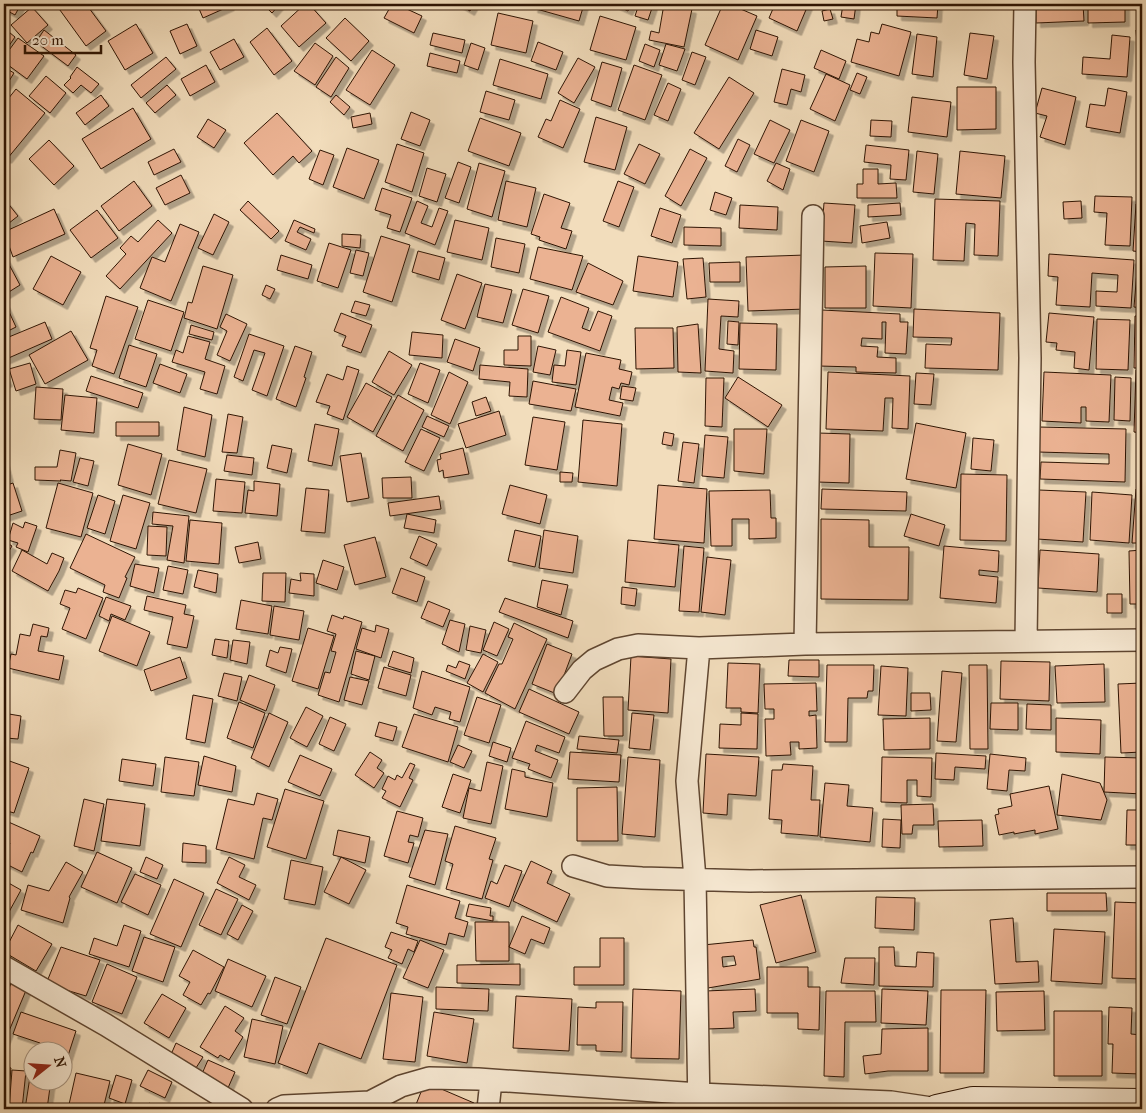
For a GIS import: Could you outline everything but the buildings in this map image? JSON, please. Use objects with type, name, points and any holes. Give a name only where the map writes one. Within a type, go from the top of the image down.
[{"type":"main road","points":[[938,1109],[973,1101],[1142,1103]]},
{"type":"street","points":[[1025,4],[1024,91],[1030,358],[1026,642]]},
{"type":"street","points":[[805,644],[813,216]]},
{"type":"street","points":[[565,692],[582,670],[594,660],[618,649],[638,645],[699,648],[805,644],[1142,640]]},
{"type":"street","points":[[699,648],[687,781],[695,879],[699,1102]]},
{"type":"street","points":[[574,866],[607,876],[750,881],[1142,877]]},
{"type":"street","points":[[4,967],[106,1025],[242,1109]]},
{"type":"street","points":[[277,1109],[284,1106],[370,1102],[402,1086],[429,1078],[491,1080],[699,1102],[891,1102],[938,1109]]},
{"type":"street","points":[[488,1109],[491,1080]]}]
